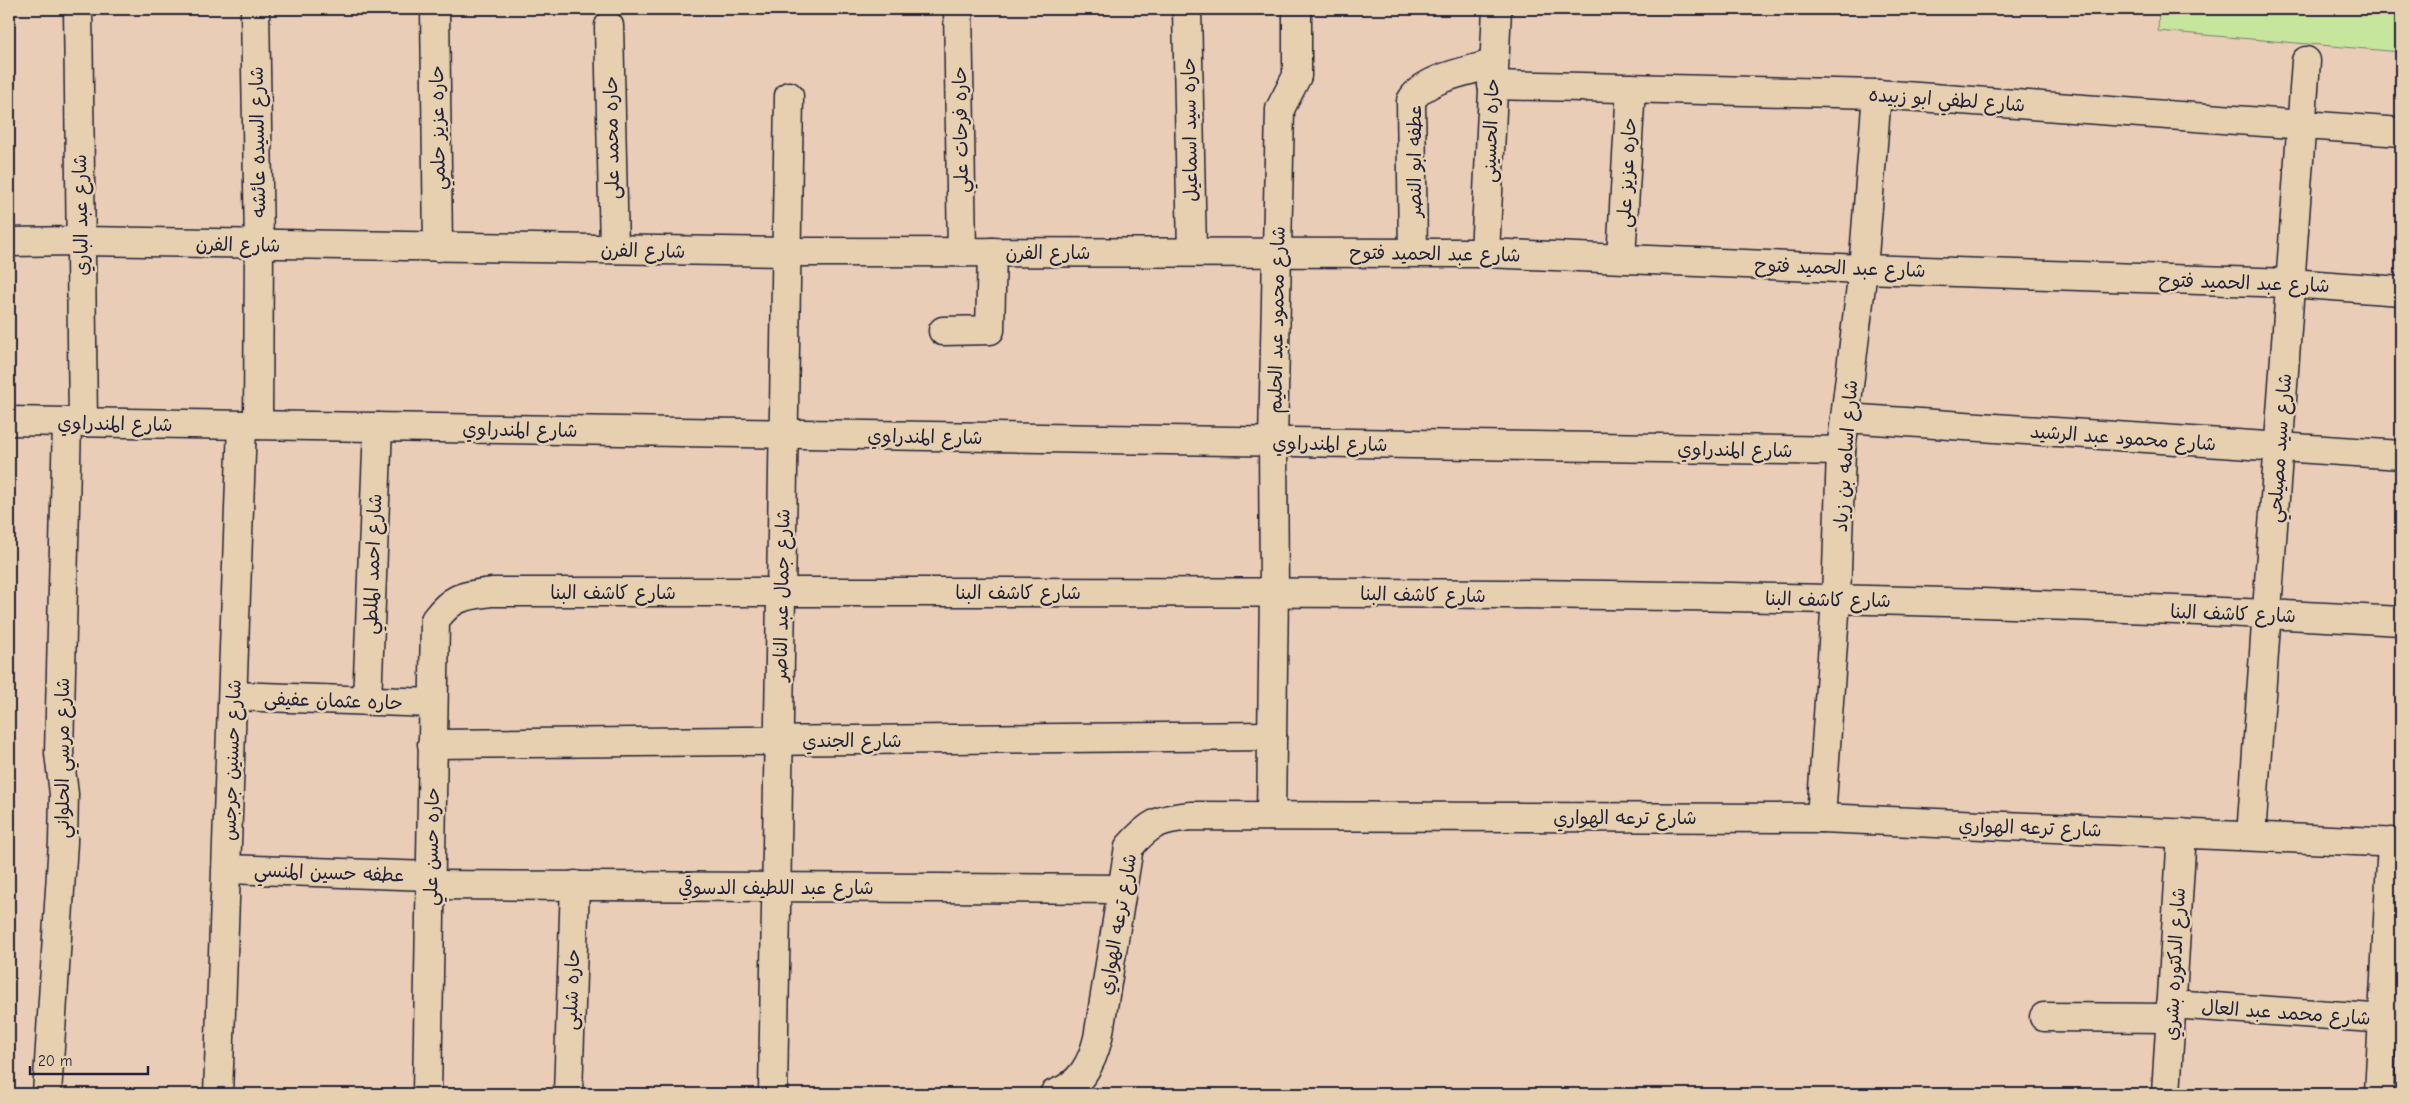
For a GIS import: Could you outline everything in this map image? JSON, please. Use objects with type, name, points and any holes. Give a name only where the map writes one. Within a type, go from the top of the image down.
[{"type":"street","name":"شارع عبد الباري","points":[[75,422],[80,241],[78,9]]},
{"type":"street","name":"شارع السيده عائشه","points":[[250,425],[259,244],[255,9]]},
{"type":"street","name":"حاره عزيز حلمي","points":[[435,9],[438,247]]},
{"type":"street","name":"حاره فرحات علي","points":[[958,9],[962,252]]},
{"type":"street","name":"حاره سيد اسماعيل","points":[[1187,9],[1192,252]]},
{"type":"street","name":"شارع محمود عبد الحليم","points":[[1272,816],[1273,442],[1280,109],[1297,76],[1297,9]]},
{"type":"street","name":"حاره الحسينى","points":[[1485,253],[1497,9]]},
{"type":"street","name":"حاره محمد على","points":[[609,26],[614,249]]},
{"type":"street","name":"شارع سيد مصيلحي","points":[[2252,836],[2306,61]]},
{"type":"street","name":"شارع لطفي ابو زبيده","points":[[1493,75],[1631,88],[1877,94],[2401,132]]},
{"type":"street","name":"عطفه ابو النصر","points":[[1413,252],[1411,101],[1416,92],[1428,84],[1493,75]]},
{"type":"street","name":"حاره عزيز على","points":[[1622,258],[1631,88]]},
{"type":"street","name":"شارع اسامه بن زياد","points":[[1821,818],[1836,599],[1842,451],[1863,269],[1877,94]]},
{"type":"street","name":"شارع جمال عبد الناصر","points":[[773,1094],[789,96]]},
{"type":"street","name":"شارع الفرن","points":[[9,242],[80,241],[786,252],[1278,252]]},
{"type":"street","points":[[943,331],[990,330],[992,252]]},
{"type":"street","name":"شارع عبد الحميد فتوح","points":[[1278,252],[1485,253],[1863,269],[2290,283],[2401,291]]},
{"type":"street","name":"شارع محمود عبد الرشيد","points":[[1846,418],[2401,455]]},
{"type":"street","name":"شارع المندراوي","points":[[9,421],[1842,451]]},
{"type":"street","name":"شارع مرسي الحلواني","points":[[47,1094],[63,842],[64,794],[59,752],[75,422]]},
{"type":"street","name":"شارع حسنين جرجس","points":[[218,1094],[233,696],[250,425]]},
{"type":"street","name":"شارع احمد الملطي","points":[[367,701],[378,427]]},
{"type":"street","name":"شارع كاشف البنا","points":[[447,604],[465,595],[492,592],[1274,592],[1836,599],[2267,613],[2401,621]]},
{"type":"street","name":"حاره حسن علي","points":[[428,1094],[435,620],[447,604]]},
{"type":"street","name":"حاره عثمان عفيفى","points":[[233,696],[433,704]]},
{"type":"street","name":"شارع الجندي","points":[[432,744],[1272,736]]},
{"type":"street","name":"شارع ترعه الهواري","points":[[1054,1094],[1063,1092],[1080,1078],[1092,1060],[1100,1029],[1129,847],[1145,829],[1167,818],[1191,816],[1272,816],[1821,818],[2397,842]]},
{"type":"street","name":"شارع الدكتوره بشري","points":[[2166,1094],[2182,833]]},
{"type":"street","points":[[2378,1094],[2392,1020],[2397,842]]},
{"type":"street","name":"عطفه حسين المنسي","points":[[227,869],[430,880]]},
{"type":"street","name":"شارع عبد اللطيف الدسوقي","points":[[430,880],[575,885],[1122,889]]},
{"type":"street","name":"حاره شلبى","points":[[568,1094],[575,885]]},
{"type":"street","name":"شارع محمد عبد العال","points":[[2044,1017],[2171,1011],[2392,1020]]},
{"type":"green space","points":[[2159,9],[2401,9],[2401,52],[2158,31]]}]
